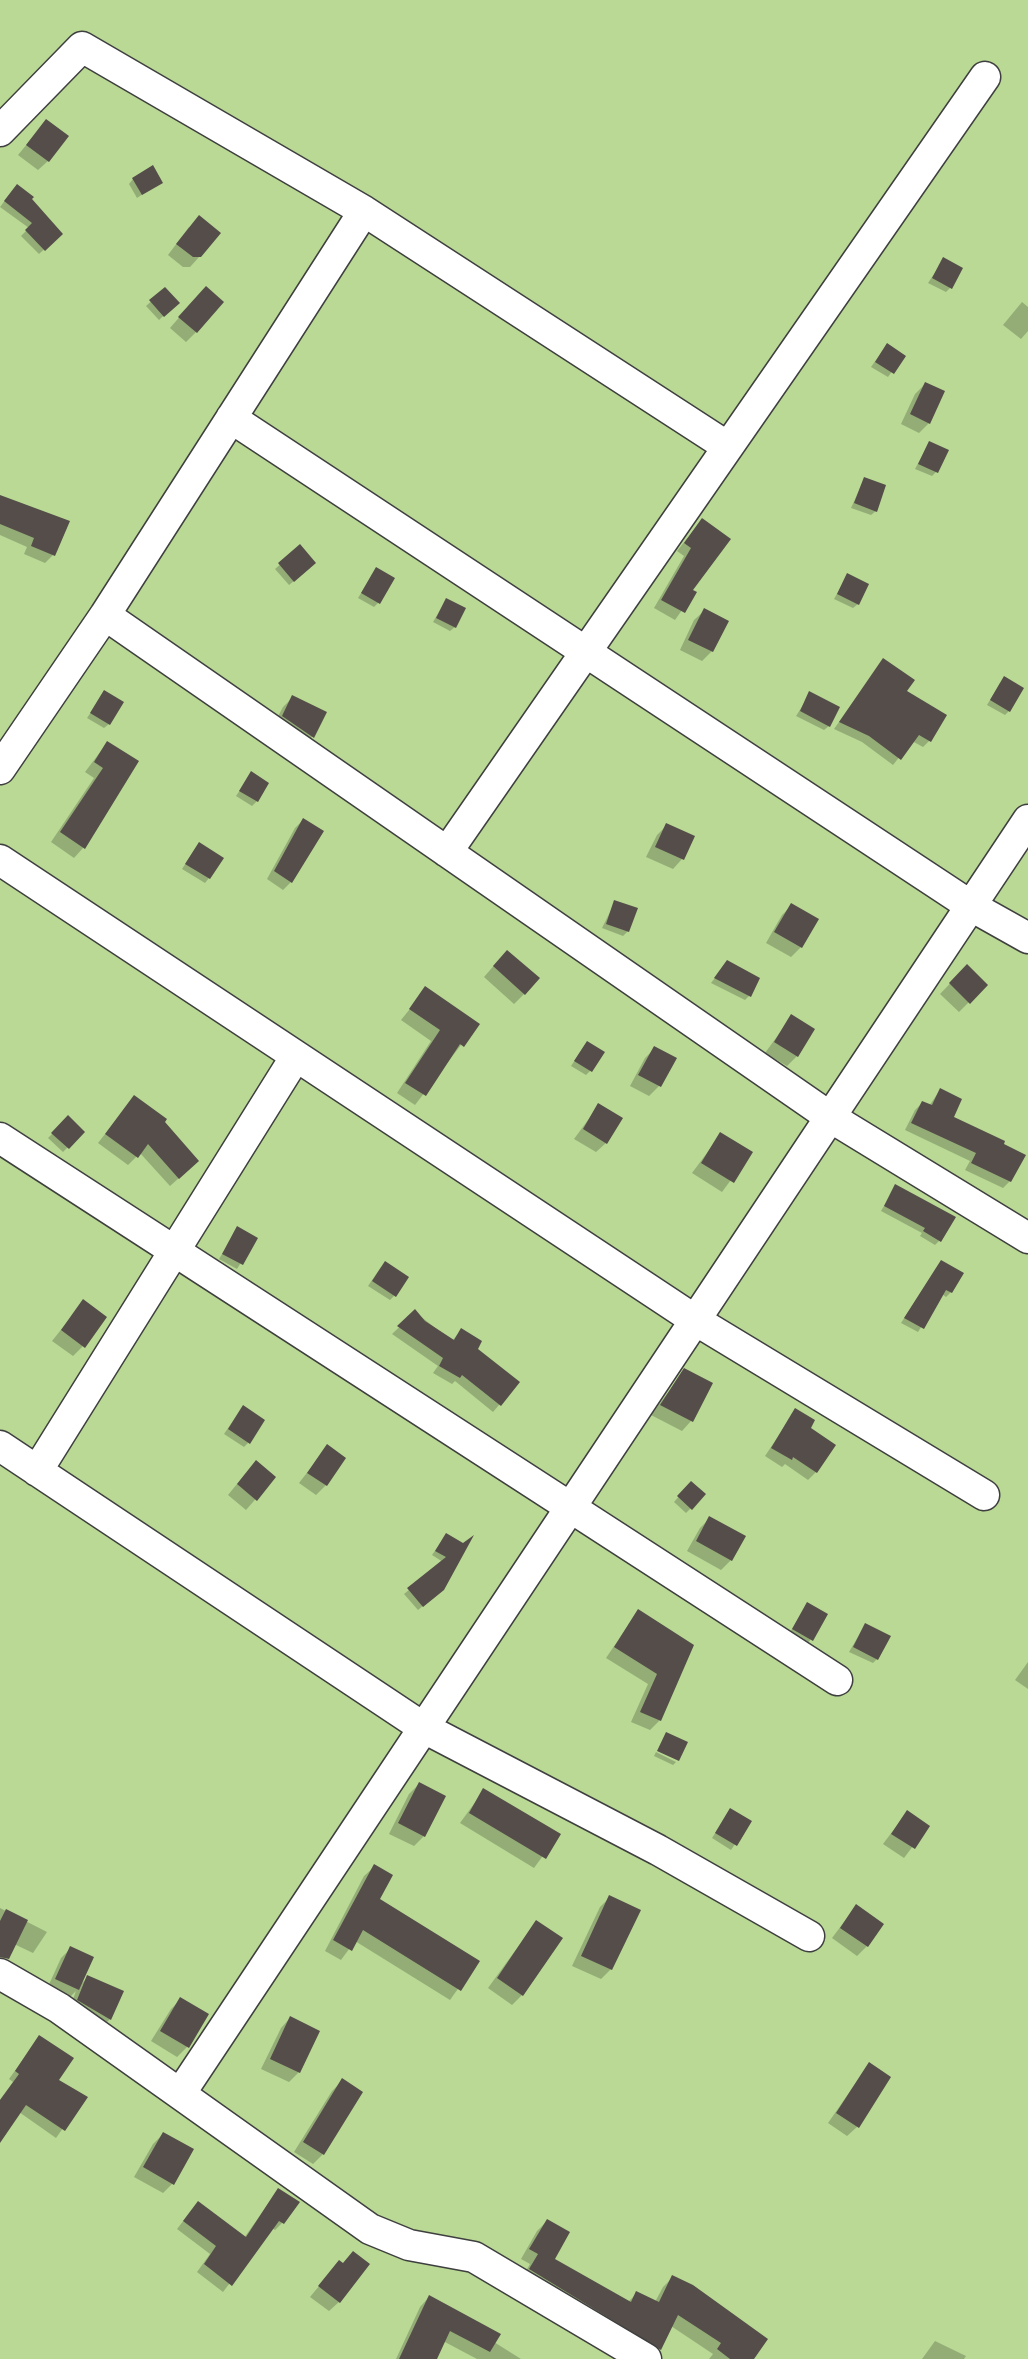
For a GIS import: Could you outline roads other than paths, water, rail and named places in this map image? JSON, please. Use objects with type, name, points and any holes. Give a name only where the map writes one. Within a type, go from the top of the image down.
[{"type":"street","points":[[0,131],[82,47],[365,211],[728,447]]},
{"type":"street","points":[[447,852],[985,77]]},
{"type":"street","points":[[0,769],[105,615],[365,211]]},
{"type":"street","points":[[231,418],[971,906],[1028,938]]},
{"type":"street","points":[[105,615],[830,1117],[1028,1238]]},
{"type":"street","points":[[180,2094],[1028,820]]},
{"type":"street","points":[[0,860],[695,1320],[984,1495]]},
{"type":"street","points":[[37,1471],[296,1056]]},
{"type":"street","points":[[0,1138],[569,1509],[837,1680]]},
{"type":"street","points":[[0,1446],[424,1728],[658,1850],[809,1936]]},
{"type":"street","points":[[0,1974],[59,2008],[370,2229],[409,2245],[474,2257],[646,2359]]}]
